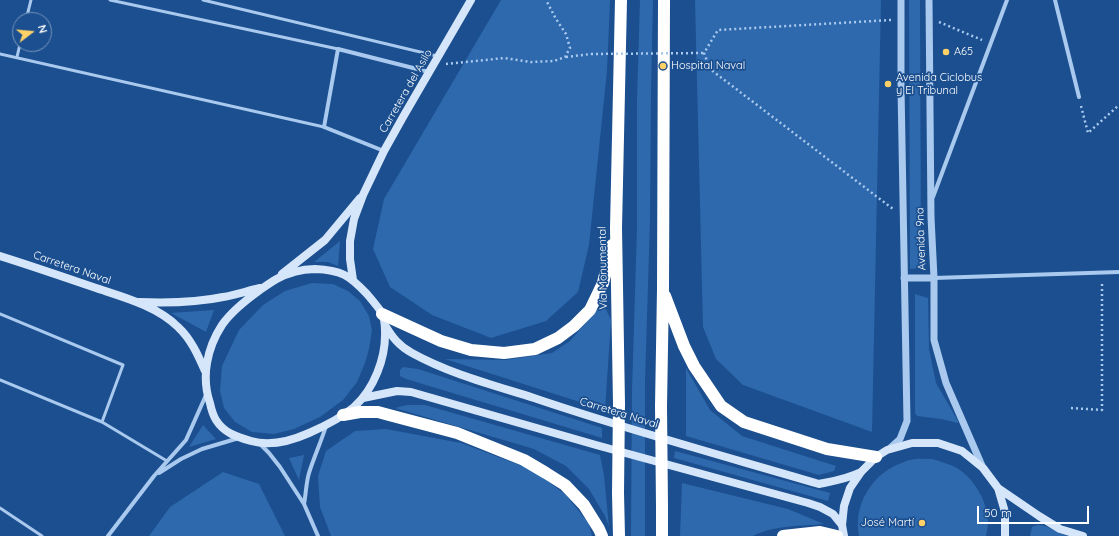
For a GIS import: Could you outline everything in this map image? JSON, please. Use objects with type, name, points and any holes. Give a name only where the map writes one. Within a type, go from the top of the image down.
[{"type":"highway","name":"Vía Monumental","points":[[619,536],[619,404],[616,228],[621,0]]},
{"type":"highway","points":[[662,536],[661,406],[664,0]]},
{"type":"highway","points":[[383,319],[441,341],[471,350],[504,353],[535,349],[558,338],[574,326],[590,310],[603,282],[616,228]]},
{"type":"highway","points":[[662,289],[684,346],[694,366],[721,406],[744,422],[827,449],[876,457]]},
{"type":"highway","points":[[343,415],[360,412],[378,412],[457,434],[524,460],[546,472],[565,485],[584,505],[602,536]]},
{"type":"highway","points":[[783,536],[820,532],[837,536]]},
{"type":"main road","name":"Carretera del Asilo","points":[[353,280],[350,259],[350,241],[354,219],[363,194],[384,151],[471,0]]},
{"type":"main road","name":"Carretera del Asilo","points":[[276,280],[325,240],[363,194]]},
{"type":"main road","name":"Carretera Naval","points":[[0,256],[136,302],[164,316],[178,326],[189,339],[206,372]]},
{"type":"main road","points":[[353,280],[344,274],[335,271],[315,269],[294,272],[264,287],[235,310],[223,324],[215,338],[208,358],[206,372],[207,394],[215,419],[223,429],[230,434],[258,443],[275,443],[302,436],[343,415],[363,398],[379,367],[385,342],[383,319]]},
{"type":"main road","name":"Carretera Naval","points":[[353,280],[368,296],[393,338],[401,346],[412,353],[446,369],[596,419],[819,484],[842,480],[860,472]]},
{"type":"main road","name":"Carretera Naval","points":[[136,302],[191,302],[224,297],[264,287]]},
{"type":"main road","points":[[363,398],[397,391],[411,392],[596,445],[808,503],[833,514],[842,525]]},
{"type":"main road","points":[[844,536],[842,525],[844,506],[850,488],[860,472],[876,457],[887,450],[912,442],[938,443],[962,451],[983,468],[998,488],[1060,529],[1083,536]]},
{"type":"main road","points":[[998,488],[1005,512],[1004,536]]},
{"type":"street","name":"Avenida 9na","points":[[887,450],[900,439],[907,421],[904,218],[900,88],[901,0]]},
{"type":"street","name":"Avenida 9na","points":[[929,0],[930,203],[934,278],[934,340],[946,383],[983,468]]},
{"type":"street","points":[[930,203],[1007,0]]},
{"type":"street","points":[[1054,0],[1079,97]]},
{"type":"street","points":[[384,151],[324,127],[338,49],[432,69]]},
{"type":"street","points":[[904,278],[1119,272]]},
{"type":"street","points":[[108,536],[154,476],[186,440],[207,394]]},
{"type":"street","points":[[304,504],[308,475],[326,425]]},
{"type":"street","points":[[154,476],[181,459],[202,449],[240,438]]},
{"type":"street","points":[[258,443],[269,453],[304,504],[318,536]]},
{"type":"lane","points":[[28,12],[31,0]]},
{"type":"lane","points":[[110,0],[338,49]]},
{"type":"lane","points":[[203,0],[215,1],[439,57]]},
{"type":"lane","points":[[17,57],[18,52]]},
{"type":"lane","points":[[0,54],[324,127]]},
{"type":"lane","points":[[0,314],[123,366],[102,422]]},
{"type":"lane","points":[[0,380],[102,422],[167,461]]},
{"type":"lane","points":[[0,508],[42,536]]},
{"type":"path","points":[[546,0],[556,20],[566,34],[570,48],[565,57]]},
{"type":"path","points":[[929,18],[991,44]]},
{"type":"path","points":[[704,53],[718,30],[900,20]]},
{"type":"path","points":[[432,69],[476,60],[504,58],[531,62],[554,61],[565,57],[591,54],[704,53]]},
{"type":"path","points":[[704,53],[710,68],[904,218]]},
{"type":"path","points":[[1079,97],[1088,133],[1119,105]]},
{"type":"path","points":[[1071,408],[1102,410],[1102,273]]},
{"type":"shaded area","points":[[501,0],[610,0],[607,71],[589,245],[578,292],[546,321],[491,338],[432,315],[390,287],[373,249],[384,199]]},
{"type":"shaded area","points":[[640,0],[653,0],[650,220],[645,382],[645,536],[631,536],[632,390],[637,228],[637,100]]},
{"type":"shaded area","points":[[695,0],[881,0],[872,432],[743,385],[716,359],[703,327]]},
{"type":"shaded area","points":[[909,0],[920,0],[921,268],[910,269]]},
{"type":"shaded area","points":[[340,241],[338,266],[328,262],[314,262]]},
{"type":"shaded area","points":[[312,283],[333,284],[348,291],[360,301],[369,316],[372,330],[365,363],[357,382],[343,400],[320,417],[294,429],[274,434],[252,432],[235,422],[224,408],[220,391],[222,366],[239,330],[263,305],[285,291]]},
{"type":"shaded area","points":[[915,294],[928,298],[929,349],[936,383],[958,423],[917,416],[915,413]]},
{"type":"shaded area","points":[[603,303],[611,320],[605,410],[445,359],[505,360],[552,353],[570,341]]},
{"type":"shaded area","points":[[214,310],[206,332],[171,313]]},
{"type":"shaded area","points":[[403,367],[418,369],[602,428],[602,438],[406,379],[400,376],[400,370]]},
{"type":"shaded area","points":[[686,368],[710,410],[742,436],[836,466],[834,471],[819,475],[686,436]]},
{"type":"shaded area","points":[[407,405],[425,405],[600,455],[604,475],[609,527],[605,516],[589,489],[566,466],[534,449],[395,408]]},
{"type":"shaded area","points":[[203,425],[216,439],[189,447]]},
{"type":"shaded area","points":[[386,429],[461,443],[533,470],[566,495],[589,524],[592,536],[331,536],[320,507],[318,476],[326,451],[355,431]]},
{"type":"shaded area","points":[[675,451],[830,493],[828,501],[674,458]]},
{"type":"shaded area","points":[[304,455],[299,480],[289,458]]},
{"type":"shaded area","points":[[932,459],[960,470],[977,489],[985,504],[987,513],[988,523],[986,536],[859,536],[859,514],[866,493],[872,484],[889,469],[908,460]]},
{"type":"shaded area","points":[[223,472],[259,484],[285,536],[149,536],[170,507]]},
{"type":"shaded area","points":[[682,483],[788,509],[824,524],[779,528],[761,532],[753,536],[680,536]]},
{"type":"shaded area","points":[[1037,525],[1048,527],[1067,536],[1030,536],[1032,527]]},
{"type":"place","name":"A65","points":[[946,52]]},
{"type":"place","name":"Hospital Naval","points":[[663,66]]},
{"type":"place","name":"Avenida Ciclobus y El Tribunal","points":[[888,84]]},
{"type":"place","name":"José Martí","points":[[922,523]]}]
